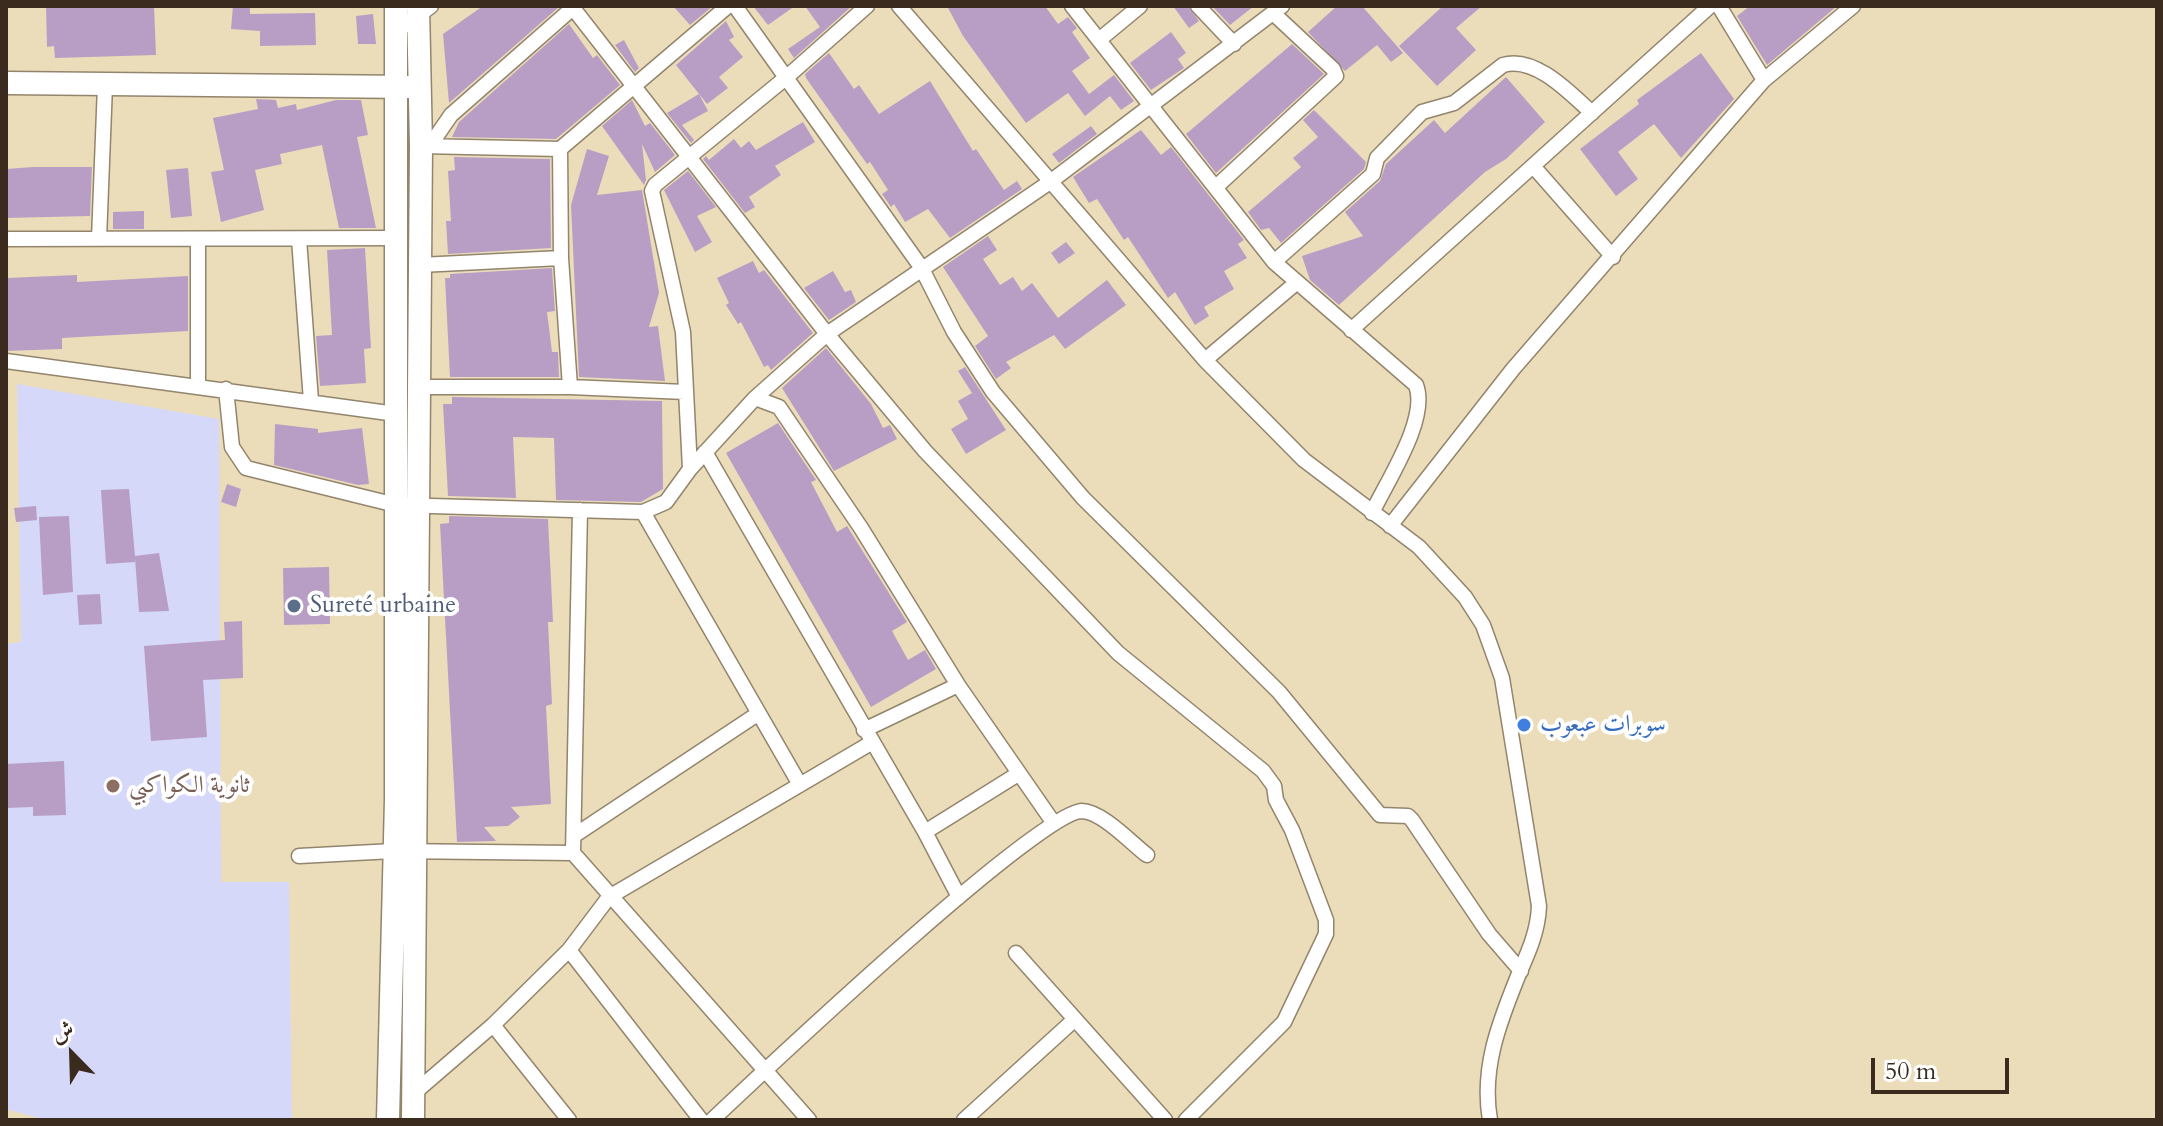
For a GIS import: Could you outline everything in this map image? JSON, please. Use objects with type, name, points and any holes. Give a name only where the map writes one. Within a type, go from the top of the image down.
[{"type":"main road","points":[[396,6],[396,414],[407,506]]},
{"type":"main road","points":[[413,1120],[405,851],[407,506],[419,387],[425,146],[421,87],[422,9]]},
{"type":"main road","points":[[6,83],[421,87]]},
{"type":"main road","points":[[388,1120],[405,851]]},
{"type":"street","points":[[425,146],[560,149],[728,6]]},
{"type":"street","points":[[735,6],[788,76],[921,267],[954,332],[993,392],[1083,498],[1279,692],[1380,815],[1408,816],[1412,820],[1489,934],[1521,971]]},
{"type":"street","points":[[690,469],[683,332],[652,191],[867,6]]},
{"type":"street","points":[[899,6],[1205,360],[1304,460],[1419,547],[1465,597],[1493,648],[1506,703],[1539,906],[1538,922],[1491,1054],[1486,1097],[1490,1120]]},
{"type":"street","points":[[1072,6],[1274,262],[1416,385],[1420,395],[1417,419],[1372,513]]},
{"type":"street","points":[[1099,40],[1140,6]]},
{"type":"street","points":[[1198,6],[1234,44]]},
{"type":"street","points":[[1351,330],[1710,6]]},
{"type":"street","points":[[1719,6],[1764,80]]},
{"type":"street","points":[[1390,526],[1513,369],[1764,80],[1853,6]]},
{"type":"street","points":[[425,146],[451,115],[574,7],[631,86],[827,334],[925,451],[1118,653],[1243,753],[1274,786],[1276,800],[1292,830],[1326,920],[1326,934],[1284,1022],[1186,1120]]},
{"type":"street","points":[[397,31],[422,9]]},
{"type":"street","points":[[226,389],[232,447],[246,468],[407,506],[643,512],[666,502],[690,469],[755,398],[827,334],[921,267],[1050,182],[1278,10],[1336,76],[1216,187]]},
{"type":"street","points":[[1274,262],[1373,174],[1377,158],[1392,139],[1422,112],[1454,103],[1503,65],[1512,63],[1555,81],[1592,113]]},
{"type":"street","points":[[99,239],[105,85]]},
{"type":"street","points":[[560,149],[561,258],[570,387]]},
{"type":"street","points":[[1533,166],[1613,257]]},
{"type":"street","points":[[6,239],[397,238]]},
{"type":"street","points":[[198,239],[198,386]]},
{"type":"street","points":[[299,239],[311,401]]},
{"type":"street","points":[[420,265],[561,258]]},
{"type":"street","points":[[1205,360],[1296,283]]},
{"type":"street","points":[[6,361],[396,414]]},
{"type":"street","points":[[419,387],[570,387],[685,392]]},
{"type":"street","points":[[755,398],[779,407],[861,528],[958,685],[1053,822]]},
{"type":"street","points":[[705,452],[925,832],[959,897]]},
{"type":"street","points":[[580,510],[573,853],[809,1120]]},
{"type":"street","points":[[643,512],[756,715],[799,783]]},
{"type":"street","points":[[413,1094],[493,1025],[569,950],[609,897],[958,685]]},
{"type":"street","points":[[575,835],[756,715]]},
{"type":"street","points":[[925,832],[1018,774]]},
{"type":"street","points":[[712,1120],[959,897],[1053,822],[1079,811],[1090,813],[1147,855]]},
{"type":"street","points":[[299,856],[405,851],[573,853]]},
{"type":"street","points":[[569,950],[701,1120]]},
{"type":"street","points":[[1016,953],[1165,1120]]},
{"type":"street","points":[[964,1120],[1074,1020]]},
{"type":"street","points":[[493,1025],[563,1118]]},
{"type":"shaded area","name":"ثانوية الكواكبي","points":[[17,384],[219,419],[221,882],[289,882],[292,1120],[45,1120],[6,1109],[6,644],[21,642]]},
{"type":"building","points":[[46,6],[154,6],[156,55],[55,58],[54,46],[47,47]]},
{"type":"building","points":[[233,6],[250,6],[250,14],[315,13],[316,45],[260,46],[260,31],[231,29]]},
{"type":"building","points":[[483,6],[559,7],[449,103],[443,34]]},
{"type":"building","points":[[673,6],[713,6],[690,25]]},
{"type":"building","points":[[753,6],[795,6],[768,25]]},
{"type":"building","points":[[805,6],[852,6],[794,58],[788,49],[820,27]]},
{"type":"building","points":[[947,6],[1045,6],[1058,24],[1068,17],[1077,28],[1072,32],[1090,58],[1072,71],[1089,94],[1114,75],[1134,101],[1121,110],[1110,96],[1085,116],[1068,93],[1026,123],[963,36]]},
{"type":"building","points":[[1173,6],[1188,6],[1199,21],[1189,28]]},
{"type":"building","points":[[1212,6],[1254,6],[1230,25]]},
{"type":"building","points":[[1337,6],[1362,6],[1403,53],[1391,62],[1377,45],[1345,71],[1308,32]]},
{"type":"building","points":[[1443,6],[1482,6],[1456,28],[1476,50],[1437,86],[1399,46]]},
{"type":"building","points":[[1750,6],[1837,6],[1767,65],[1737,16]]},
{"type":"building","points":[[373,14],[376,44],[358,44],[356,16]]},
{"type":"building","points":[[726,21],[734,37],[729,40],[743,57],[719,77],[728,88],[707,104],[676,65]]},
{"type":"building","points":[[569,24],[593,58],[597,55],[620,85],[556,139],[452,137],[459,122]]},
{"type":"building","points":[[1171,32],[1186,53],[1178,59],[1184,68],[1151,90],[1130,63]]},
{"type":"building","points":[[624,40],[639,68],[635,72],[615,45]]},
{"type":"building","points":[[1292,44],[1324,74],[1216,173],[1186,134]]},
{"type":"building","points":[[829,53],[854,89],[859,85],[879,114],[930,81],[973,151],[976,149],[1004,190],[1017,181],[1022,189],[950,238],[928,209],[905,222],[894,204],[891,207],[882,194],[888,190],[870,162],[867,164],[806,78],[805,74]]},
{"type":"building","points":[[1701,53],[1734,99],[1681,158],[1654,124],[1618,152],[1638,179],[1616,196],[1580,149],[1639,104],[1637,100]]},
{"type":"building","points":[[1506,77],[1545,122],[1506,159],[1485,172],[1339,305],[1310,280],[1302,256],[1363,236],[1345,212],[1380,181],[1386,164],[1434,120],[1445,133]]},
{"type":"building","points":[[699,94],[708,111],[682,125],[694,140],[691,143],[667,113]]},
{"type":"building","points":[[256,99],[276,100],[278,108],[296,104],[297,110],[336,100],[361,100],[368,135],[357,137],[376,228],[339,228],[322,145],[280,154],[282,164],[255,170],[264,210],[221,222],[211,172],[224,170],[213,118],[258,109]]},
{"type":"building","points":[[632,100],[645,126],[650,123],[675,155],[655,172],[642,144],[644,185],[602,126]]},
{"type":"building","points":[[1314,110],[1366,162],[1364,169],[1281,243],[1269,228],[1261,230],[1248,212],[1301,167],[1293,158],[1318,137],[1303,120]]},
{"type":"building","points":[[803,122],[815,142],[775,166],[781,175],[749,197],[755,207],[745,213],[703,159],[706,156],[709,160],[734,139],[741,148],[749,141],[756,150]]},
{"type":"building","points":[[1091,126],[1097,134],[1059,163],[1052,154]]},
{"type":"building","points":[[1141,130],[1161,155],[1171,147],[1244,240],[1238,244],[1247,258],[1224,271],[1234,289],[1204,307],[1209,316],[1195,325],[1175,292],[1168,298],[1128,237],[1124,240],[1097,199],[1089,203],[1073,177]]},
{"type":"building","points":[[587,149],[609,156],[597,195],[642,190],[659,293],[649,327],[658,326],[665,381],[579,377],[571,205]]},
{"type":"building","points":[[454,157],[550,159],[551,248],[448,254],[446,221],[451,221],[448,171],[455,170]]},
{"type":"building","points":[[92,167],[90,216],[6,218],[6,169]]},
{"type":"building","points":[[188,168],[192,216],[171,218],[166,170]]},
{"type":"building","points":[[688,171],[716,207],[697,216],[712,242],[695,252],[664,190]]},
{"type":"building","points":[[144,211],[144,229],[113,229],[113,212]]},
{"type":"building","points":[[988,236],[997,250],[983,259],[1000,285],[1013,277],[1022,291],[1032,283],[1058,318],[1107,280],[1126,305],[1065,349],[1054,335],[1006,362],[1011,368],[996,379],[975,346],[988,336],[943,267]]},
{"type":"building","points":[[1066,242],[1075,253],[1059,264],[1051,253]]},
{"type":"building","points":[[365,248],[371,348],[364,349],[366,383],[320,386],[316,336],[332,335],[327,250]]},
{"type":"building","points":[[753,261],[759,273],[764,270],[813,333],[771,370],[768,365],[764,367],[741,322],[738,324],[726,305],[729,303],[717,278]]},
{"type":"building","points":[[552,268],[555,311],[547,312],[552,352],[558,352],[559,377],[450,377],[445,278],[450,278],[450,274]]},
{"type":"building","points":[[833,271],[845,292],[851,290],[856,302],[829,320],[804,288]]},
{"type":"building","points":[[77,275],[77,282],[188,276],[188,331],[62,338],[62,349],[6,351],[6,278]]},
{"type":"building","points":[[826,348],[871,404],[883,428],[890,425],[897,439],[834,471],[782,388]]},
{"type":"building","points":[[965,367],[1006,430],[966,454],[951,429],[968,419],[958,401],[972,393],[958,371]]},
{"type":"building","points":[[452,397],[662,401],[663,489],[641,502],[556,500],[554,438],[513,437],[516,498],[448,496],[443,404],[452,404]]},
{"type":"building","points":[[778,423],[816,480],[811,482],[837,532],[847,526],[907,622],[892,631],[908,660],[925,650],[936,669],[871,707],[726,453]]},
{"type":"building","points":[[275,424],[318,429],[318,433],[362,428],[369,484],[358,485],[274,465]]},
{"type":"building","points":[[227,484],[241,489],[236,507],[221,502]]},
{"type":"building","points":[[129,489],[135,556],[159,553],[169,611],[139,612],[135,558],[135,562],[106,564],[101,490]]},
{"type":"building","points":[[36,506],[37,520],[16,522],[14,508]]},
{"type":"building","points":[[69,516],[73,592],[43,595],[39,517]]},
{"type":"building","points":[[449,516],[548,519],[553,622],[548,622],[552,704],[546,706],[551,804],[511,807],[520,817],[508,826],[484,827],[496,841],[457,842],[440,524],[449,523]]},
{"type":"building","points":[[329,567],[330,624],[284,625],[283,568]]},
{"type":"building","points":[[100,594],[102,624],[79,625],[77,595]]},
{"type":"building","points":[[242,621],[243,678],[203,680],[207,737],[151,741],[144,646],[225,640],[224,622]]},
{"type":"building","points":[[64,761],[66,815],[33,816],[33,807],[6,808],[6,764]]},
{"type":"place","name":"Sureté urbaine","points":[[294,606]]},
{"type":"place","name":"سوبرات عبعوب","points":[[1524,725]]},
{"type":"place","name":"ثانوية الكواكبي","points":[[113,786]]}]
